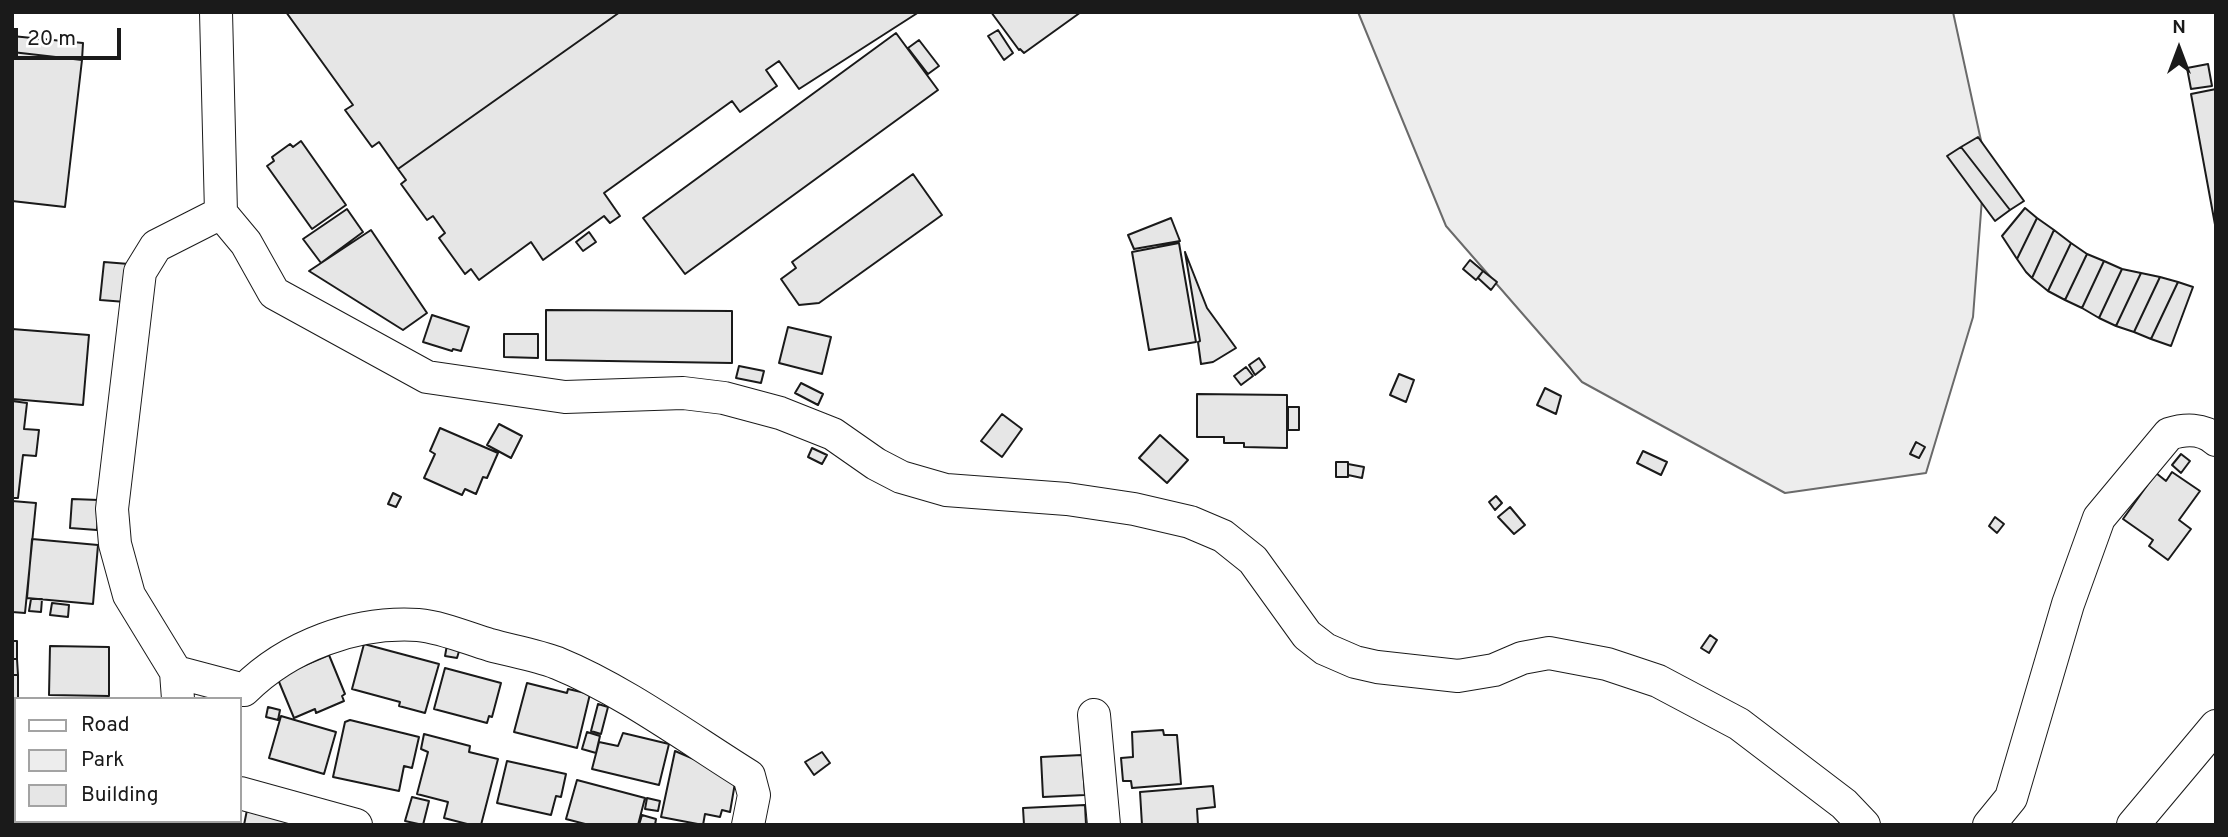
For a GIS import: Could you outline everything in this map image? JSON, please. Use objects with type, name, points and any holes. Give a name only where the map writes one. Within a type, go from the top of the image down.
[{"type":"street","points":[[216,12],[221,213],[246,243],[274,293],[427,377],[565,397],[683,393],[724,398],[780,413],[833,434],[901,477],[946,490],[1068,499],[1134,509],[1190,522],[1223,536],[1253,561],[1307,635],[1325,649],[1355,662],[1377,667],[1458,676],[1494,670],[1522,659],[1549,653],[1607,664],[1658,681],[1739,724],[1844,804],[1864,825]]},
{"type":"street","points":[[221,213],[156,246],[140,272],[112,509],[115,544],[130,595],[177,685],[244,690],[262,672],[317,643],[345,632],[383,626],[420,625],[556,663],[614,692],[749,776],[754,795],[748,825]]},
{"type":"street","points":[[1989,825],[2011,798],[2068,604],[2099,518],[2169,434],[2182,429],[2199,431],[2216,440]]},
{"type":"street","points":[[1094,715],[1104,825]]},
{"type":"street","points":[[2133,825],[2216,726]]},
{"type":"street","points":[[242,794],[355,825]]},
{"type":"green space","points":[[1358,12],[1953,12],[1985,159],[1973,317],[1926,473],[1785,493],[1582,382],[1446,226]]},
{"type":"building","points":[[286,12],[620,12],[398,169],[379,142],[372,147],[345,110],[353,105]]},
{"type":"building","points":[[620,12],[919,12],[799,89],[779,61],[766,70],[777,86],[740,112],[732,101],[604,193],[620,216],[610,223],[604,216],[543,260],[531,242],[479,280],[471,269],[465,274],[439,238],[445,233],[433,216],[427,220],[401,184],[406,180],[398,169]]},
{"type":"building","points":[[991,12],[1081,12],[1024,53]]},
{"type":"building","points":[[998,30],[1013,53],[1004,60],[988,36]]},
{"type":"building","points":[[896,33],[938,90],[685,274],[643,218]]},
{"type":"building","points":[[12,36],[83,43],[82,60],[12,52]]},
{"type":"building","points":[[919,40],[939,66],[928,74],[908,48]]},
{"type":"building","points":[[12,52],[82,60],[65,207],[12,201]]},
{"type":"building","points":[[2208,64],[2212,86],[2191,89],[2187,68]]},
{"type":"building","points":[[2216,89],[2216,230],[2191,94]]},
{"type":"building","points":[[1978,137],[2024,201],[2010,210],[1961,147]]},
{"type":"building","points":[[301,141],[346,205],[312,229],[267,166],[274,161],[272,157],[290,144],[293,147]]},
{"type":"building","points":[[1961,147],[2010,210],[1995,221],[1947,156]]},
{"type":"building","points":[[913,174],[942,215],[819,303],[799,305],[781,279],[796,268],[792,262]]},
{"type":"building","points":[[2025,208],[2037,218],[2017,259],[2002,236]]},
{"type":"building","points":[[347,209],[363,232],[321,263],[303,239]]},
{"type":"building","points":[[1171,218],[1180,241],[1134,249],[1128,235]]},
{"type":"building","points":[[2037,218],[2054,230],[2032,278],[2017,259]]},
{"type":"building","points":[[371,230],[427,313],[403,330],[309,271]]},
{"type":"building","points":[[2054,230],[2071,243],[2048,291],[2032,278]]},
{"type":"building","points":[[589,232],[596,242],[583,251],[576,242]]},
{"type":"building","points":[[1179,243],[1196,342],[1149,350],[1132,252]]},
{"type":"building","points":[[2071,243],[2087,254],[2065,300],[2048,291]]},
{"type":"building","points":[[1185,252],[1207,308],[1236,348],[1213,362],[1201,364],[1200,341]]},
{"type":"building","points":[[2087,254],[2104,261],[2082,308],[2065,300]]},
{"type":"building","points":[[1470,260],[1483,271],[1476,280],[1463,269]]},
{"type":"building","points":[[2104,261],[2122,269],[2099,318],[2082,308]]},
{"type":"building","points":[[104,262],[129,264],[126,302],[100,300]]},
{"type":"building","points":[[2122,269],[2141,273],[2116,326],[2099,318]]},
{"type":"building","points":[[1483,271],[1497,282],[1491,290],[1478,278]]},
{"type":"building","points":[[2141,273],[2160,277],[2134,332],[2116,326]]},
{"type":"building","points":[[2160,277],[2178,282],[2151,339],[2134,332]]},
{"type":"building","points":[[2178,282],[2193,287],[2171,346],[2151,339]]},
{"type":"building","points":[[546,310],[732,311],[732,363],[546,360]]},
{"type":"building","points":[[432,315],[469,327],[461,351],[423,342]]},
{"type":"building","points":[[788,327],[831,337],[822,374],[779,363]]},
{"type":"building","points":[[12,329],[89,335],[83,405],[12,399]]},
{"type":"building","points":[[504,334],[538,334],[538,358],[504,357]]},
{"type":"building","points":[[1259,358],[1265,367],[1255,375],[1249,365]]},
{"type":"building","points":[[739,366],[764,371],[761,383],[736,378]]},
{"type":"building","points":[[1246,367],[1253,376],[1241,385],[1234,376]]},
{"type":"building","points":[[1399,374],[1414,380],[1406,402],[1390,395]]},
{"type":"building","points":[[801,383],[823,394],[818,405],[795,393]]},
{"type":"building","points":[[1545,388],[1561,396],[1556,414],[1537,405]]},
{"type":"building","points":[[1197,394],[1287,395],[1287,448],[1244,447],[1244,443],[1224,443],[1224,437],[1197,437]]},
{"type":"building","points":[[12,401],[27,403],[24,429],[39,430],[36,456],[23,455],[18,498],[12,498]]},
{"type":"building","points":[[1288,407],[1299,407],[1299,430],[1288,430]]},
{"type":"building","points":[[1002,414],[1022,429],[1002,457],[981,441]]},
{"type":"building","points":[[499,424],[522,436],[511,458],[487,445]]},
{"type":"building","points":[[440,428],[498,453],[487,478],[483,477],[476,494],[465,489],[462,495],[424,478],[435,454],[430,451]]},
{"type":"building","points":[[1160,435],[1188,460],[1167,483],[1139,458]]},
{"type":"building","points":[[1916,442],[1925,447],[1919,458],[1910,454]]},
{"type":"building","points":[[812,448],[827,455],[822,464],[808,457]]},
{"type":"building","points":[[1643,451],[1667,462],[1661,475],[1637,463]]},
{"type":"building","points":[[2181,454],[2190,461],[2181,473],[2172,465]]},
{"type":"building","points":[[1336,462],[1348,462],[1348,477],[1336,477]]},
{"type":"building","points":[[1348,464],[1364,467],[1362,478],[1348,475]]},
{"type":"building","points":[[2172,472],[2200,491],[2179,520],[2191,529],[2168,560],[2149,546],[2153,540],[2123,519],[2156,473],[2166,481]]},
{"type":"building","points":[[393,493],[401,497],[396,507],[388,504]]},
{"type":"building","points":[[1496,496],[1502,503],[1495,510],[1489,502]]},
{"type":"building","points":[[72,499],[99,500],[97,530],[70,528]]},
{"type":"building","points":[[12,501],[36,503],[25,613],[12,612]]},
{"type":"building","points":[[1510,507],[1525,525],[1514,534],[1498,517]]},
{"type":"building","points":[[1995,517],[2004,524],[1997,533],[1989,526]]},
{"type":"building","points":[[32,539],[98,545],[93,604],[27,598]]},
{"type":"building","points":[[31,599],[42,599],[41,612],[29,611]]},
{"type":"building","points":[[52,603],[69,605],[68,617],[50,615]]},
{"type":"building","points":[[1710,635],[1717,640],[1709,653],[1701,648]]},
{"type":"building","points":[[12,641],[17,641],[17,659],[12,659]]},
{"type":"building","points":[[364,644],[439,664],[425,713],[399,706],[400,702],[352,689]]},
{"type":"building","points":[[447,645],[460,648],[457,658],[445,656]]},
{"type":"building","points":[[50,646],[109,647],[109,696],[49,695]]},
{"type":"building","points":[[329,655],[345,694],[342,696],[344,701],[316,713],[315,709],[294,718],[277,677]]},
{"type":"building","points":[[12,659],[17,659],[18,675],[12,675]]},
{"type":"building","points":[[445,668],[501,683],[492,717],[489,716],[487,723],[434,709]]},
{"type":"building","points":[[12,675],[18,675],[18,697],[14,697],[12,701]]},
{"type":"building","points":[[527,683],[567,693],[568,689],[590,694],[577,748],[514,732]]},
{"type":"building","points":[[598,704],[608,707],[601,734],[591,731]]},
{"type":"building","points":[[268,707],[280,710],[278,720],[266,717]]},
{"type":"building","points":[[281,716],[336,732],[324,774],[269,758]]},
{"type":"building","points":[[350,720],[419,737],[412,768],[404,766],[399,791],[333,777],[345,722]]},
{"type":"building","points":[[1163,730],[1164,735],[1177,735],[1181,784],[1132,788],[1131,781],[1123,781],[1121,758],[1133,757],[1132,732]]},
{"type":"building","points":[[587,732],[600,736],[596,753],[582,749]]},
{"type":"building","points":[[623,733],[669,744],[659,785],[592,769],[599,742],[618,746]]},
{"type":"building","points":[[424,734],[470,746],[469,752],[498,759],[481,825],[444,818],[448,802],[417,794],[428,752],[421,749]]},
{"type":"building","points":[[675,751],[736,777],[730,812],[722,810],[720,817],[705,814],[703,825],[661,817]]},
{"type":"building","points":[[822,752],[830,763],[814,775],[805,762]]},
{"type":"building","points":[[1082,755],[1085,795],[1043,797],[1041,757]]},
{"type":"building","points":[[507,761],[566,774],[561,797],[556,796],[551,815],[497,803]]},
{"type":"building","points":[[577,780],[645,798],[638,825],[589,825],[566,819]]},
{"type":"building","points":[[1213,786],[1215,807],[1197,809],[1198,825],[1142,825],[1140,792]]},
{"type":"building","points":[[412,797],[429,801],[423,825],[405,821]]},
{"type":"building","points":[[647,798],[660,801],[658,811],[645,809]]},
{"type":"building","points":[[248,805],[315,825],[244,825]]},
{"type":"building","points":[[1085,805],[1086,825],[1024,825],[1023,808]]},
{"type":"building","points":[[642,815],[656,819],[655,825],[639,825]]}]
